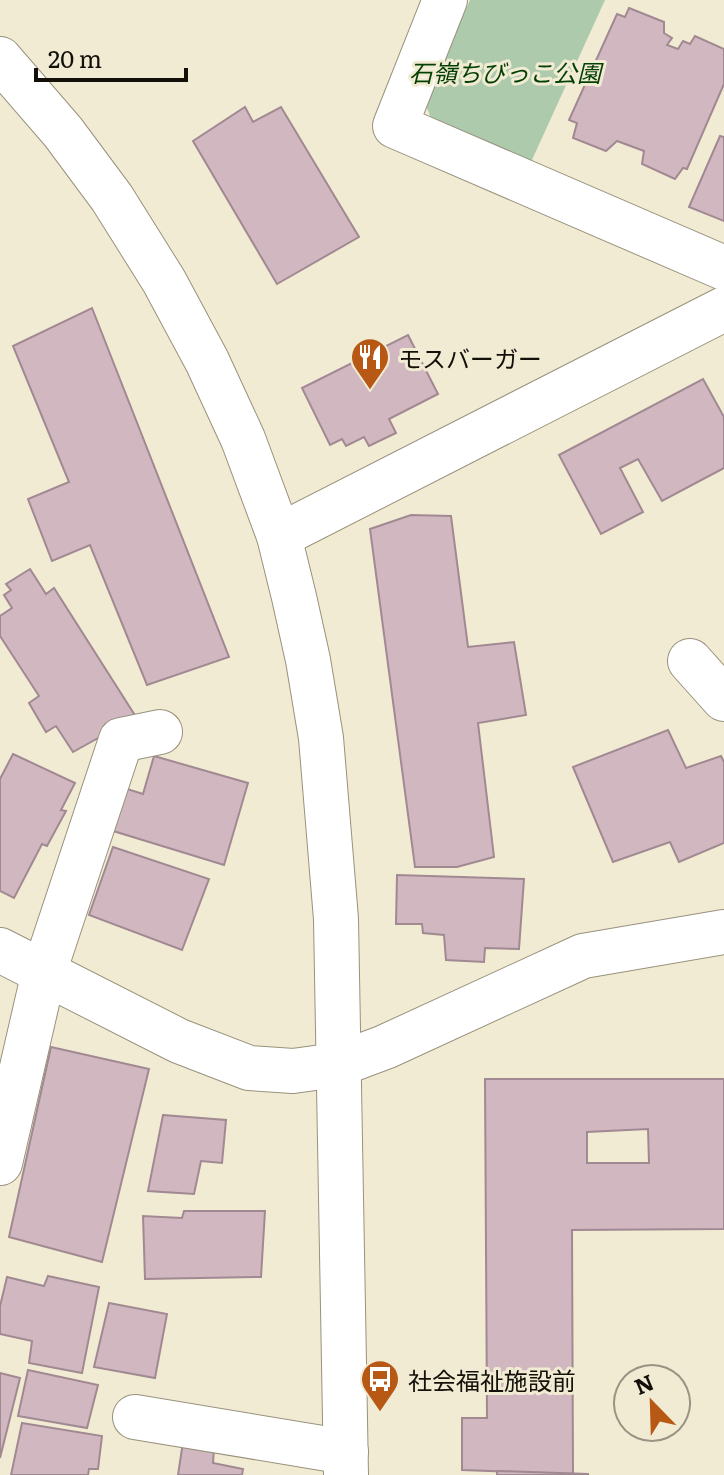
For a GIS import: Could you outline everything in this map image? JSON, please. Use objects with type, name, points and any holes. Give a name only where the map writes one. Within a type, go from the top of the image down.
[{"type":"street","points":[[445,0],[395,126],[724,268]]},
{"type":"street","points":[[0,59],[63,132],[112,198],[164,281],[207,361],[243,439],[279,536],[308,660],[321,738],[336,919],[346,1464],[135,1417]]},
{"type":"street","points":[[279,536],[724,309]]},
{"type":"street","points":[[690,661],[724,699]]},
{"type":"street","points":[[2,1144],[44,972],[121,740],[160,732]]},
{"type":"street","points":[[0,950],[179,1041],[249,1068],[293,1071],[337,1065],[385,1047],[583,956],[724,932]]},
{"type":"green space","name":"石嶺ちびっこ公園","points":[[470,0],[605,0],[531,162],[432,121],[424,100]]},
{"type":"building","points":[[629,8],[664,22],[664,33],[672,38],[667,45],[678,49],[683,41],[690,44],[695,36],[724,49],[724,84],[687,169],[683,168],[675,179],[642,164],[644,151],[617,141],[606,151],[573,138],[577,123],[569,120],[617,14],[625,17]]},
{"type":"building","points":[[245,107],[253,122],[281,107],[359,237],[277,284],[193,141]]},
{"type":"building","points":[[720,136],[724,137],[724,221],[689,207]]},
{"type":"building","points":[[92,308],[229,657],[147,685],[90,545],[52,561],[28,499],[69,482],[13,346]]},
{"type":"building","name":"モスバーガー","points":[[408,335],[438,394],[389,419],[396,433],[369,446],[364,437],[346,446],[342,439],[330,445],[302,388]]},
{"type":"building","points":[[703,379],[724,417],[724,468],[662,501],[638,459],[620,468],[643,512],[601,534],[559,455]]},
{"type":"building","points":[[411,515],[451,516],[468,647],[514,642],[526,715],[478,723],[494,857],[457,867],[415,867],[370,529]]},
{"type":"building","points":[[30,569],[46,594],[54,588],[136,717],[73,752],[56,726],[46,732],[29,703],[39,696],[0,636],[0,616],[12,608],[4,595],[11,590],[6,584]]},
{"type":"building","points":[[668,730],[686,768],[721,756],[724,762],[724,843],[679,862],[670,842],[613,862],[573,767]]},
{"type":"building","points":[[13,754],[75,783],[61,810],[66,811],[47,846],[42,844],[14,898],[0,891],[0,779]]},
{"type":"building","points":[[154,756],[248,783],[224,865],[110,830],[124,788],[143,794]]},
{"type":"building","points":[[113,847],[209,879],[182,950],[89,915]]},
{"type":"building","points":[[397,875],[524,879],[519,949],[485,948],[484,962],[446,960],[444,935],[423,933],[422,924],[396,924]]},
{"type":"building","points":[[51,1047],[149,1069],[102,1262],[9,1237]]},
{"type":"building","points":[[485,1079],[724,1079],[724,1229],[572,1230],[573,1474],[462,1470],[462,1418],[487,1418]],"holes":[[[648,1129],[649,1163],[587,1163],[587,1132]]]},
{"type":"building","points":[[163,1115],[226,1120],[222,1163],[201,1161],[194,1194],[148,1191]]},
{"type":"building","points":[[184,1211],[265,1211],[261,1277],[145,1279],[143,1216],[182,1218]]},
{"type":"building","points":[[48,1276],[99,1287],[82,1373],[29,1363],[32,1341],[0,1334],[0,1306],[7,1277],[44,1286]]},
{"type":"building","points":[[109,1303],[167,1314],[155,1378],[94,1367]]},
{"type":"building","points":[[28,1370],[98,1385],[87,1428],[18,1416]]},
{"type":"building","points":[[0,1373],[20,1378],[0,1458]]},
{"type":"building","points":[[22,1423],[102,1436],[98,1469],[89,1469],[88,1475],[11,1475]]},
{"type":"building","points":[[183,1442],[214,1449],[213,1463],[243,1469],[242,1475],[178,1475]]},
{"type":"building","points":[[497,1471],[588,1474],[588,1475],[497,1475]]},
{"type":"place","name":"モスバーガー","points":[[370,391]]},
{"type":"place","name":"社会福祉施設前","points":[[380,1413]]}]
